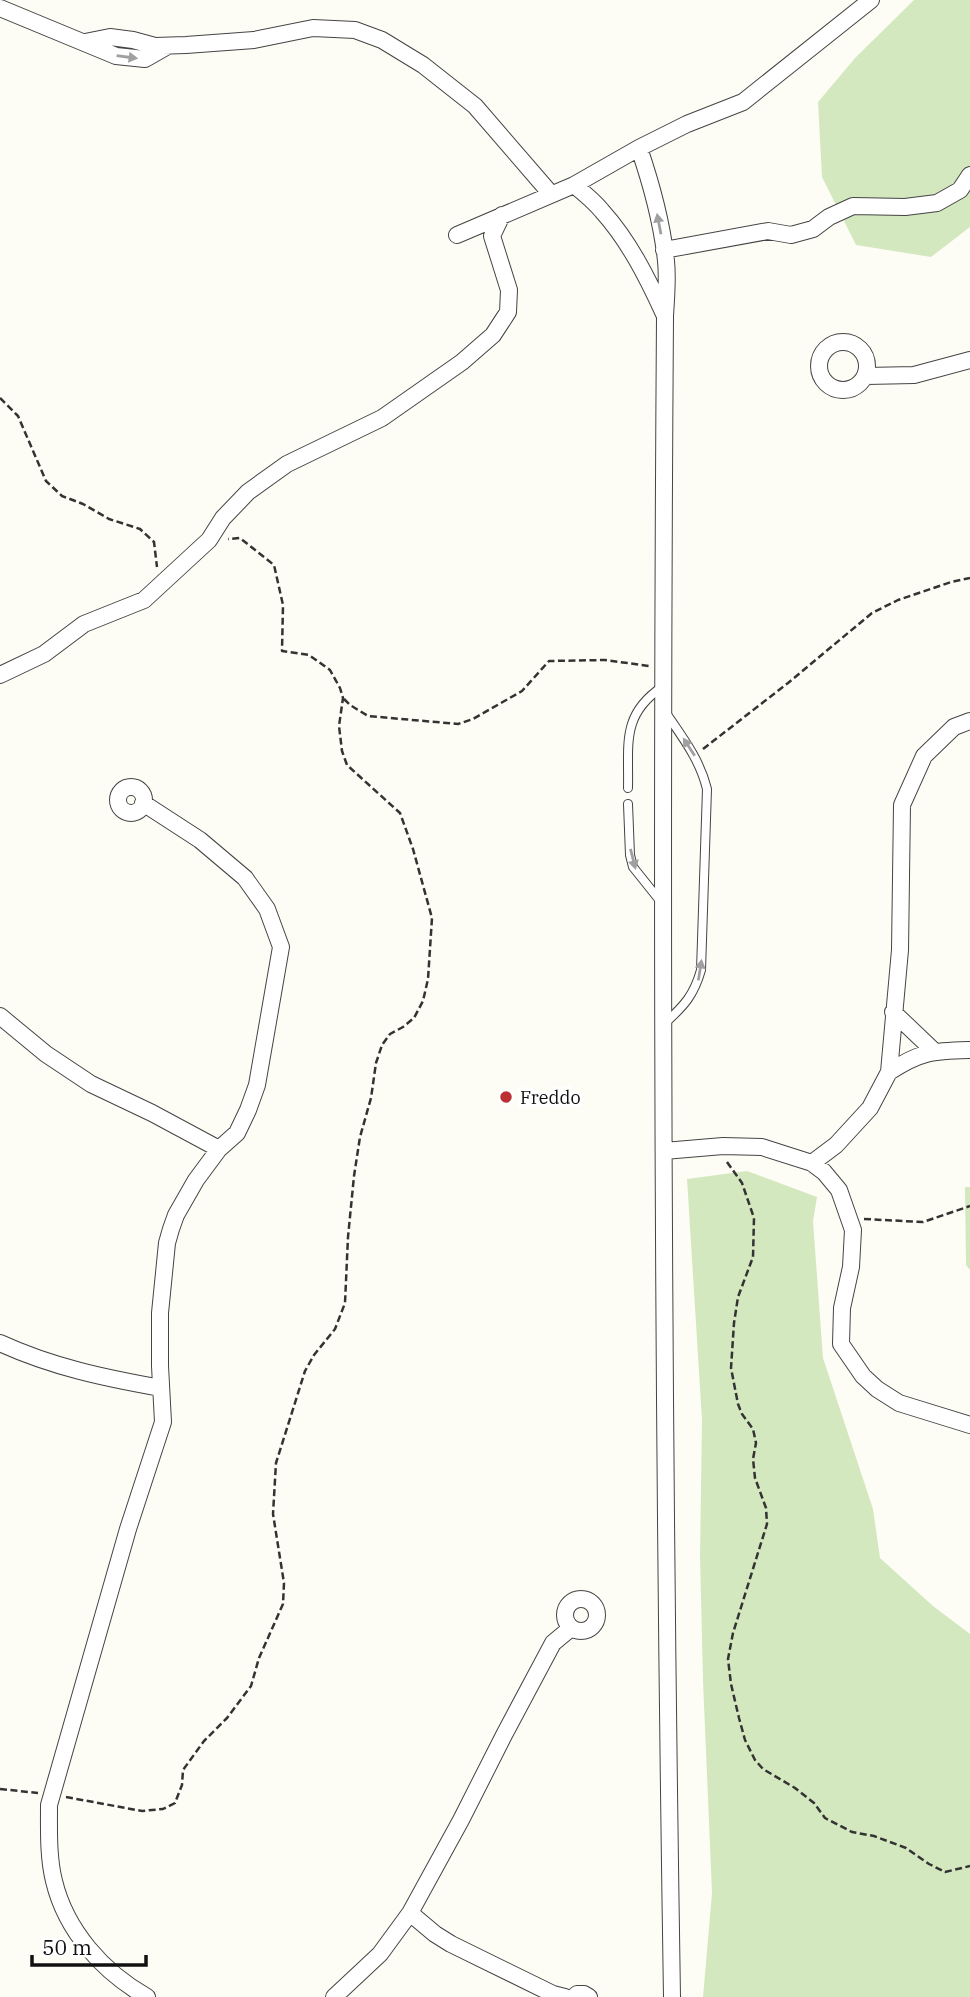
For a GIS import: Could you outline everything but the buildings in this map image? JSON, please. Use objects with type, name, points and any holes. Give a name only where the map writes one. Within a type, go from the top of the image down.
[{"type":"street","points":[[457,235],[574,185],[687,124],[743,102],[871,0]]},
{"type":"street","points":[[0,8],[116,56],[145,59],[169,46],[254,40],[313,28],[355,30],[382,40],[423,65],[475,106],[551,194]]},
{"type":"street","points":[[639,148],[664,250],[667,287],[662,707],[666,1609],[672,1997]]},
{"type":"street","points":[[664,250],[768,231],[791,235],[813,229],[829,217],[853,206],[905,207],[937,203],[960,190],[970,175]]},
{"type":"street","points":[[574,185],[602,210],[626,242],[665,316]]},
{"type":"street","points":[[0,675],[44,654],[84,624],[144,600],[209,540],[223,518],[248,492],[287,464],[382,418],[462,362],[493,335],[508,312],[509,290],[492,236],[502,215]]},
{"type":"street","points":[[866,376],[914,375],[970,360]]},
{"type":"street","points":[[812,1163],[836,1145],[870,1108],[889,1072],[900,950],[902,805],[924,756],[954,727],[970,721]]},
{"type":"street","points":[[143,803],[200,840],[245,878],[267,909],[281,947],[257,1085],[237,1133],[219,1149],[185,1198],[167,1242],[160,1313],[163,1422],[124,1541],[49,1805],[49,1843],[54,1880],[64,1911],[87,1948],[127,1986],[147,1997]]},
{"type":"street","points":[[893,1012],[934,1051]]},
{"type":"street","points":[[0,1016],[46,1054],[91,1084],[219,1149]]},
{"type":"street","points":[[889,1072],[908,1060],[934,1051],[970,1049]]},
{"type":"street","points":[[664,1151],[723,1146],[762,1147],[812,1163],[824,1172],[839,1190],[853,1230],[852,1267],[842,1308],[841,1344],[863,1376],[899,1403],[970,1425]]},
{"type":"street","points":[[0,1343],[72,1370],[161,1388]]},
{"type":"street","points":[[334,1997],[380,1954],[410,1913],[553,1643],[571,1628]]},
{"type":"street","points":[[410,1913],[451,1944],[553,1994],[565,1997]]},
{"type":"street","points":[[575,1997],[577,1994],[584,1994],[589,1997]]},
{"type":"lane","points":[[628,789],[631,723],[648,697],[662,687]]},
{"type":"lane","points":[[662,707],[695,756],[703,771],[707,789],[701,970],[696,989],[682,1008],[663,1025]]},
{"type":"lane","points":[[628,804],[633,867],[663,904]]},
{"type":"path","points":[[0,398],[18,416],[46,481],[62,496],[109,519],[139,529],[154,542],[159,588]]},
{"type":"path","points":[[0,1789],[52,1794],[142,1811],[163,1809],[175,1803],[182,1785],[183,1770],[251,1686],[258,1658],[283,1604],[284,1583],[273,1514],[276,1463],[305,1371],[335,1329],[345,1303],[354,1176],[376,1063],[382,1045],[390,1034],[414,1018],[423,1001],[428,979],[432,918],[413,849],[400,813],[347,765],[339,726],[343,698],[340,688],[330,670],[309,655],[282,652],[283,606],[274,565],[240,538],[209,540]]},
{"type":"path","points":[[695,756],[872,613],[898,600],[970,578]]},
{"type":"path","points":[[343,698],[368,716],[458,724],[473,719],[522,691],[549,661],[605,660],[662,667]]},
{"type":"path","points":[[723,1146],[724,1159],[742,1184],[754,1218],[753,1257],[738,1297],[731,1368],[738,1404],[753,1429],[756,1443],[753,1459],[755,1478],[766,1508],[767,1524],[733,1633],[728,1659],[731,1684],[745,1740],[763,1769],[814,1803],[825,1818],[852,1832],[874,1836],[906,1848],[945,1872],[970,1866]]},
{"type":"path","points":[[849,1217],[923,1222],[970,1206]]},
{"type":"green space","points":[[914,0],[970,0],[970,227],[931,257],[856,245],[822,177],[818,102],[856,57]]},
{"type":"green space","points":[[747,1171],[817,1197],[813,1221],[823,1358],[873,1509],[880,1558],[933,1606],[970,1634],[970,1997],[703,1997],[712,1893],[700,1556],[702,1420],[687,1179]]},
{"type":"green space","points":[[965,1187],[970,1187],[970,1270],[966,1265]]},
{"type":"place","name":"Freddo","points":[[506,1097]]}]
